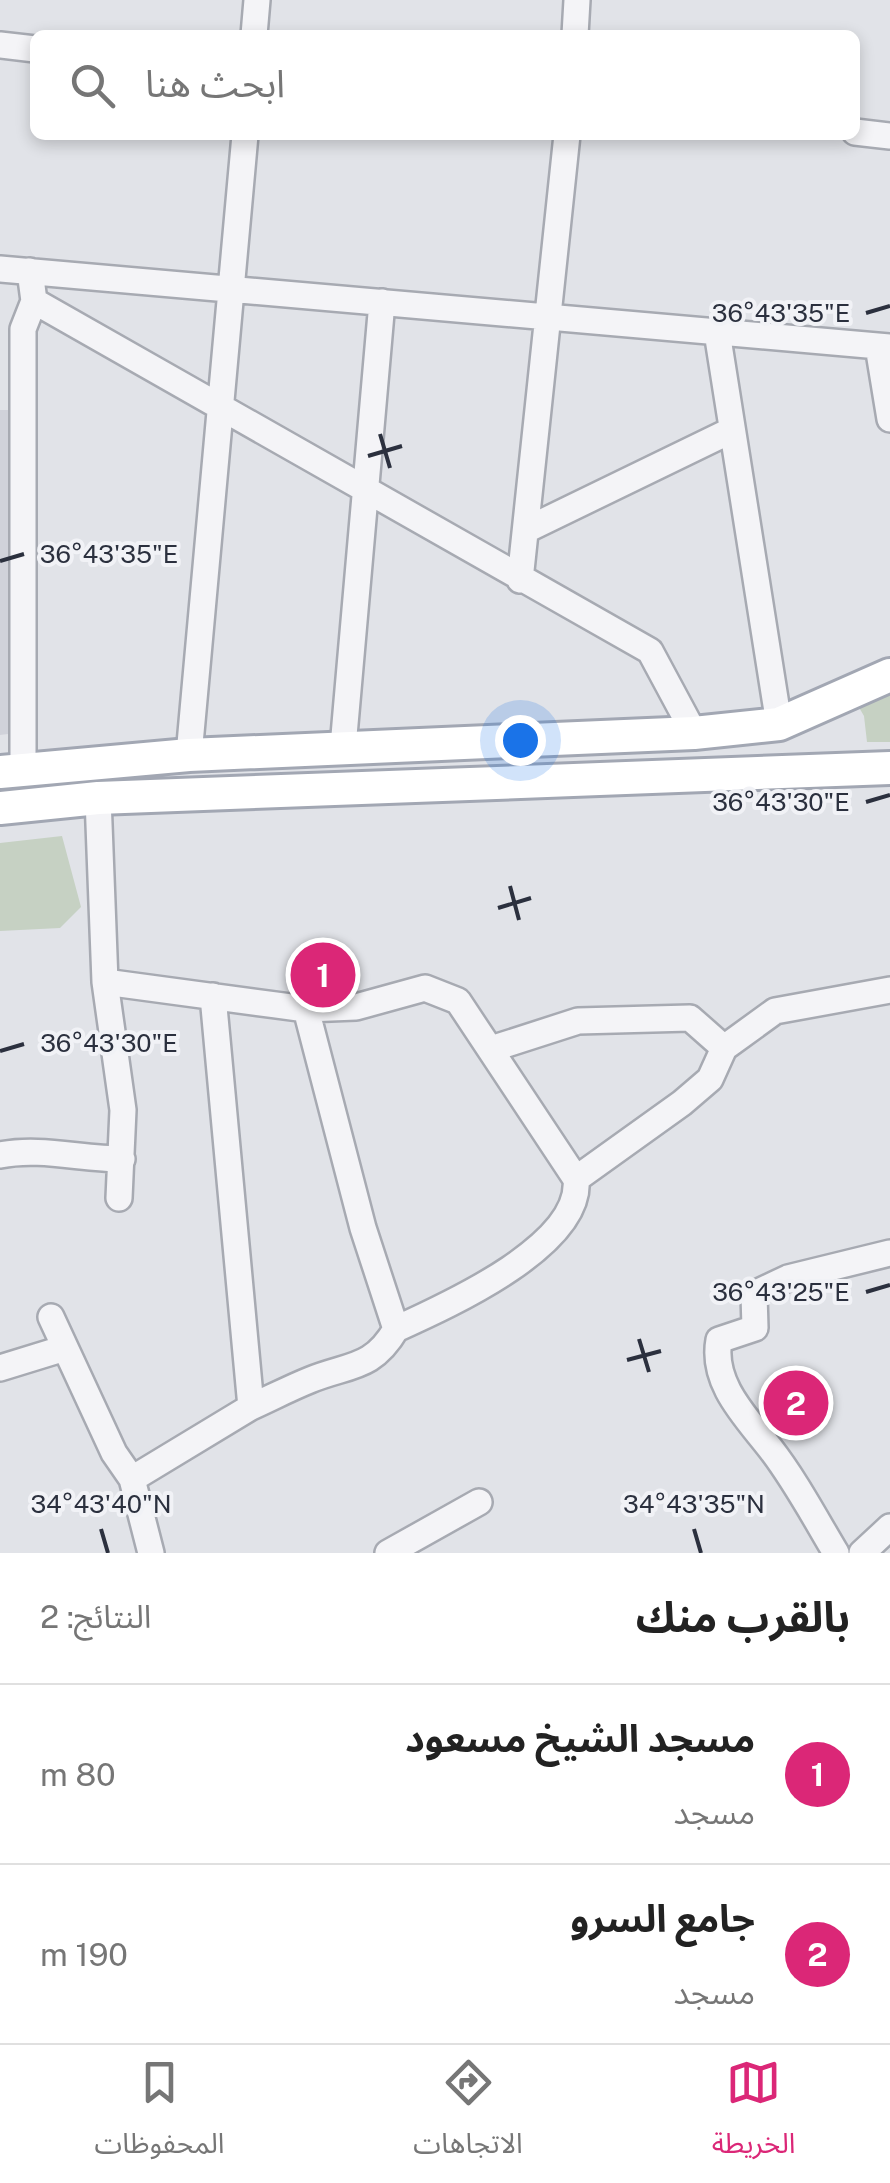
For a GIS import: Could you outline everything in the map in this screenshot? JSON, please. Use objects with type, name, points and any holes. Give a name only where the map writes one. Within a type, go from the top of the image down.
[{"type":"main road","points":[[11,771],[189,755],[694,733],[779,724],[890,674]]},
{"type":"main road","points":[[0,808],[98,798],[890,768]]},
{"type":"street","points":[[255,30],[258,0]]},
{"type":"street","points":[[575,30],[577,0]]},
{"type":"street","points":[[0,45],[30,49]]},
{"type":"street","points":[[860,133],[890,136]]},
{"type":"street","points":[[189,755],[245,140]]},
{"type":"street","points":[[520,580],[567,140]]},
{"type":"street","points":[[0,269],[884,347],[890,419]]},
{"type":"street","points":[[11,771],[23,329],[34,301],[30,271]]},
{"type":"street","points":[[34,301],[218,402],[520,580],[650,651],[694,733]]},
{"type":"street","points":[[344,747],[382,302]]},
{"type":"street","points":[[717,332],[779,724]]},
{"type":"street","points":[[526,530],[732,430]]},
{"type":"street","points":[[98,798],[104,982],[123,1110],[119,1198]]},
{"type":"street","points":[[104,982],[306,1009],[356,1007],[425,988],[458,1001],[576,1179],[578,1197],[568,1218],[513,1267],[396,1329],[383,1351],[356,1367],[312,1378],[251,1407],[132,1479]]},
{"type":"street","points":[[576,1179],[710,1079],[724,1048],[775,1011],[890,990]]},
{"type":"street","points":[[213,996],[251,1407]]},
{"type":"street","points":[[306,1009],[363,1228],[396,1329]]},
{"type":"street","points":[[491,1049],[578,1021],[690,1018],[724,1048]]},
{"type":"street","points":[[0,1155],[42,1152],[87,1159],[122,1159]]},
{"type":"street","points":[[836,1553],[772,1449],[742,1416],[716,1357],[719,1340],[754,1328],[754,1294],[788,1278],[890,1253]]},
{"type":"street","points":[[51,1317],[114,1453],[132,1479],[152,1553]]},
{"type":"street","points":[[0,1368],[64,1348]]},
{"type":"street","points":[[388,1553],[479,1502]]},
{"type":"street","points":[[862,1553],[890,1526]]},
{"type":"shaded area","points":[[0,410],[8,410],[8,734],[0,735]]},
{"type":"green space","points":[[890,691],[890,742],[867,742],[864,716],[857,704]]},
{"type":"green space","points":[[62,836],[81,907],[60,928],[0,931],[0,843]]},
{"type":"place","name":"مسجد الشيخ مسعود","points":[[323,975]]},
{"type":"place","name":"جامع السرو","points":[[796,1403]]}]
